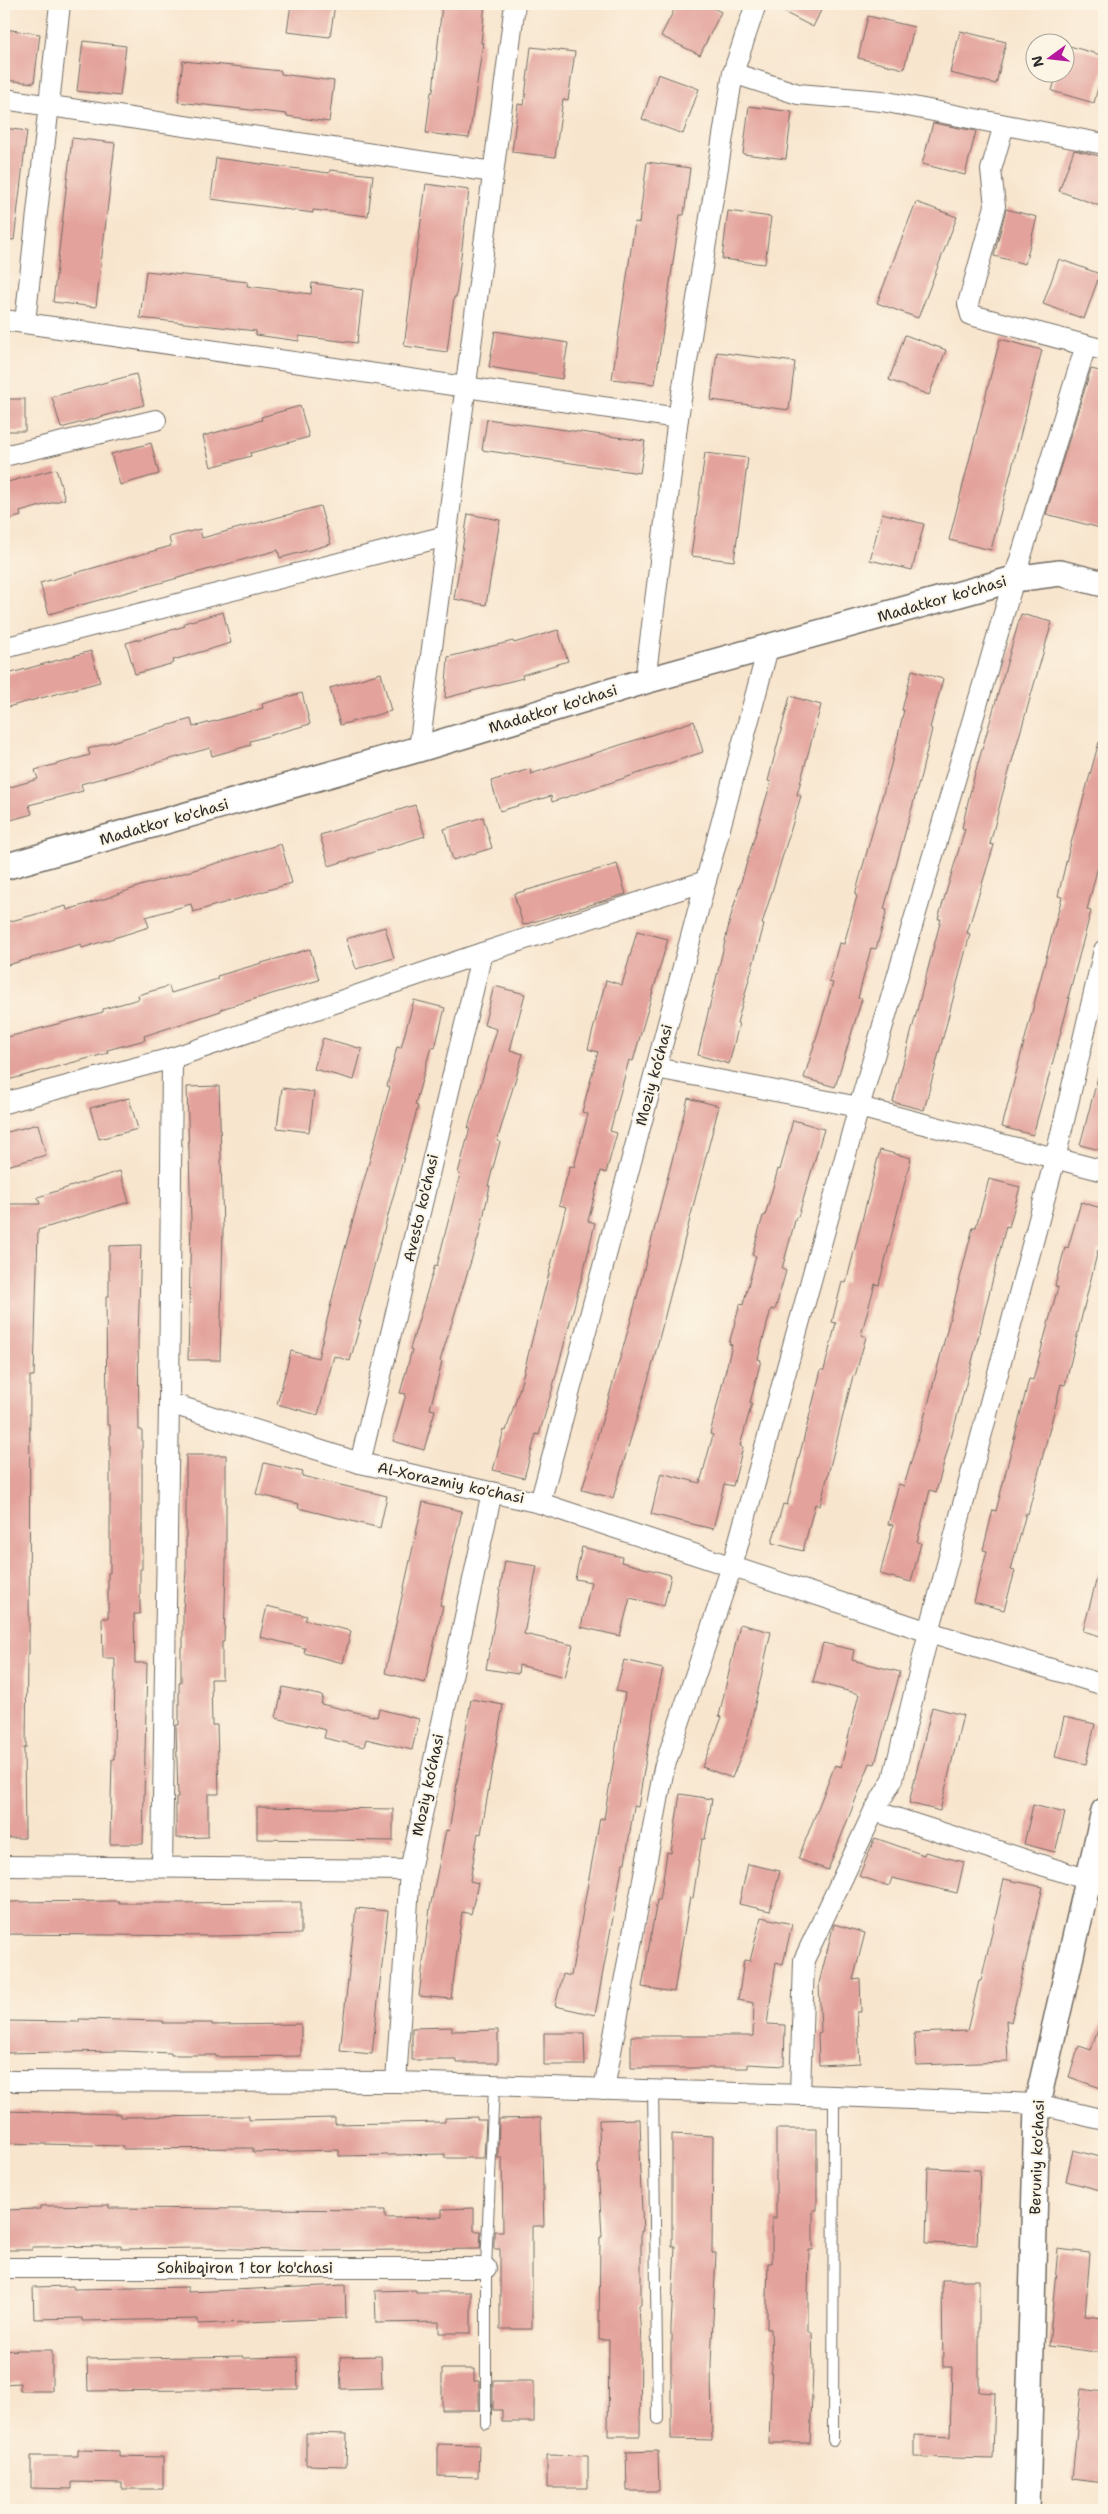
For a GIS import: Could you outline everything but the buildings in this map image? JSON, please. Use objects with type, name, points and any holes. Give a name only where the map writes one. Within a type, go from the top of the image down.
[{"type":"street","points":[[25,322],[60,4]]},
{"type":"street","points":[[419,749],[515,4]]},
{"type":"street","points":[[645,681],[678,418],[733,73],[756,4]]},
{"type":"street","points":[[733,73],[798,94],[882,100],[1104,144]]},
{"type":"street","points":[[4,99],[49,104],[493,172]]},
{"type":"street","points":[[604,2089],[664,1768],[732,1566],[859,1107],[1014,579],[1095,348],[971,315],[968,304],[995,206],[991,170],[1004,125]]},
{"type":"street","points":[[4,320],[678,418]]},
{"type":"street","points":[[4,456],[156,420]]},
{"type":"street","points":[[4,648],[446,536]]},
{"type":"street","name":"Madatkor ko'chasi","points":[[4,867],[419,749],[645,681],[1014,579],[1060,573],[1104,584]]},
{"type":"street","name":"Moziy ko‘chasi","points":[[540,1503],[768,648]]},
{"type":"street","points":[[4,1103],[172,1058],[482,953],[706,882]]},
{"type":"street","points":[[800,2095],[804,1960],[874,1812],[893,1779],[930,1632],[1056,1159],[1104,950]]},
{"type":"street","name":"Avesto ko'chasi","points":[[360,1463],[482,953]]},
{"type":"street","points":[[162,1867],[170,1403],[172,1058]]},
{"type":"street","points":[[656,1068],[859,1107],[1104,1171]]},
{"type":"street","name":"Al-Xorazmiy ko'chasi","points":[[170,1403],[360,1463],[540,1503],[930,1632],[1104,1685]]},
{"type":"street","name":"Moziy ko‘chasi","points":[[396,2082],[410,1870],[492,1492]]},
{"type":"street","name":"Beruniy ko'chasi","points":[[1027,2510],[1037,2104],[1096,1882],[1104,1811]]},
{"type":"street","points":[[874,1812],[1096,1882]]},
{"type":"street","points":[[4,1866],[410,1870]]},
{"type":"street","points":[[4,2081],[396,2082],[834,2096],[1037,2104],[1104,2120]]},
{"type":"street","name":"Sohibqiron 1 tor ko'chasi","points":[[4,2268],[486,2268]]},
{"type":"lane","points":[[486,2424],[486,2268],[494,2086]]},
{"type":"lane","points":[[653,2090],[658,2419]]},
{"type":"lane","points":[[833,2440],[834,2096]]}]
